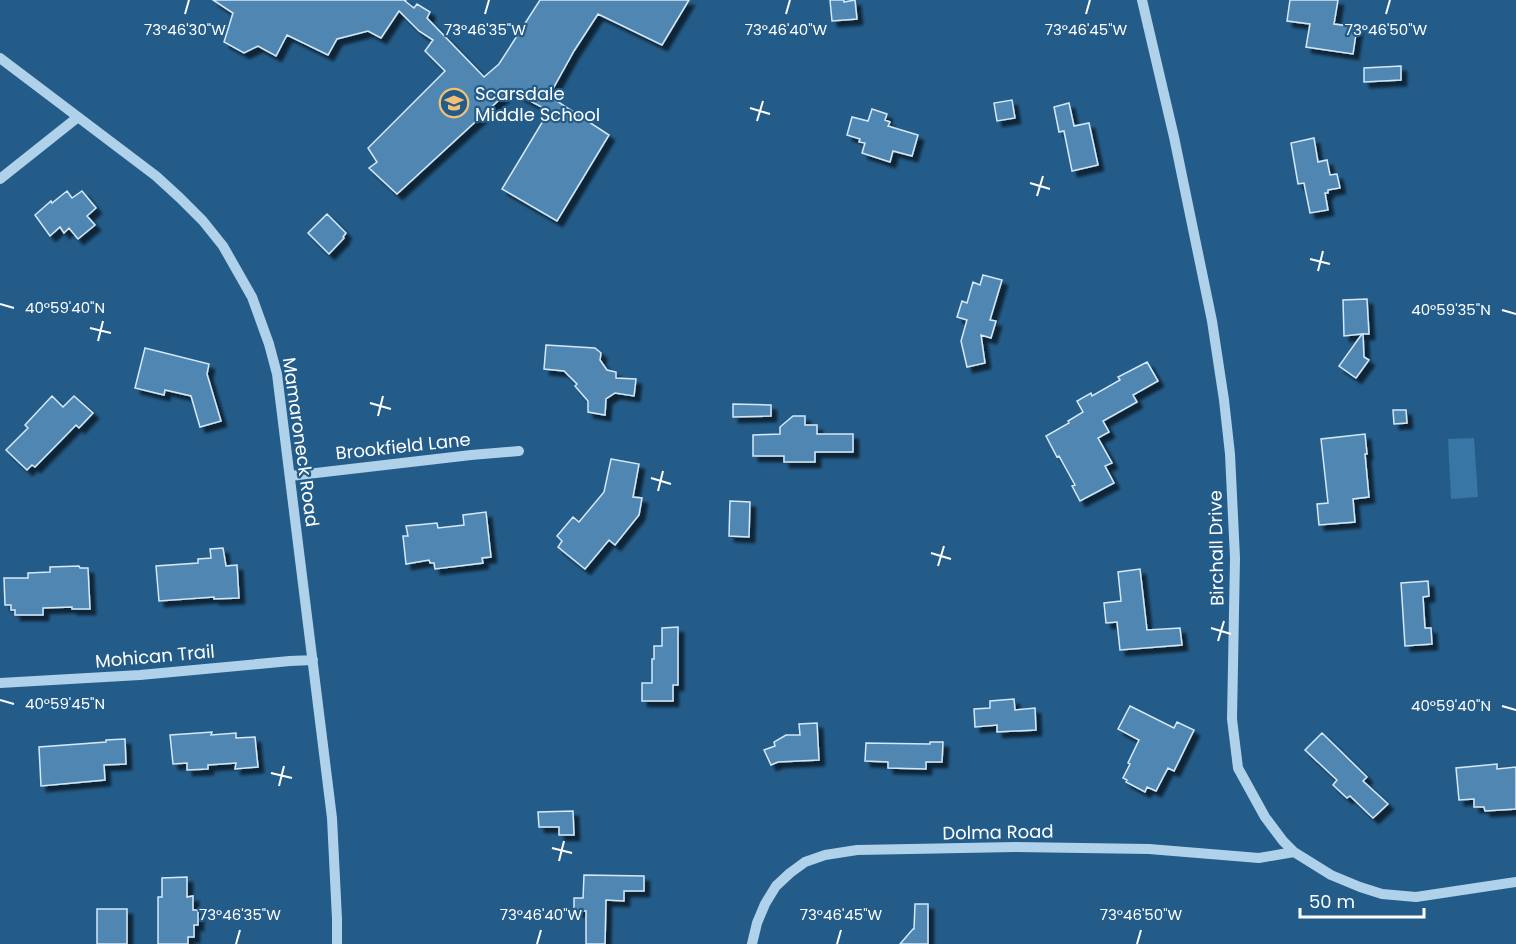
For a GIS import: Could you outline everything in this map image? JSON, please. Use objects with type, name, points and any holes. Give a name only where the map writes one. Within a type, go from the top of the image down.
[{"type":"street","name":"Birchall Drive","points":[[1142,0],[1174,137],[1212,321],[1224,400],[1230,454],[1235,558],[1231,690],[1238,768],[1265,818],[1294,852],[1331,875],[1360,887],[1382,894],[1416,897],[1516,882]]},
{"type":"street","name":"Mamaroneck Road","points":[[0,58],[172,190],[223,246],[252,297],[277,374],[332,818],[337,944]]},
{"type":"street","points":[[0,179],[78,117]]},
{"type":"street","name":"Brookfield Lane","points":[[290,476],[519,451]]},
{"type":"street","name":"Mohican Trail","points":[[0,683],[140,675],[313,660]]},
{"type":"street","name":"Dolma Road","points":[[752,944],[757,923],[776,886],[805,862],[825,855],[856,850],[1015,847],[1149,849],[1259,858],[1294,852]]},
{"type":"shaded area","points":[[1474,438],[1478,497],[1451,499],[1448,439]]},
{"type":"building","name":"Scarsdale Middle School","points":[[213,0],[406,0],[414,8],[417,4],[430,12],[427,18],[484,77],[499,64],[540,0],[689,0],[662,45],[598,14],[574,51],[549,96],[609,135],[557,221],[502,189],[549,111],[510,90],[397,194],[369,168],[377,162],[368,148],[445,71],[425,51],[433,40],[419,31],[399,11],[381,38],[368,31],[337,39],[328,55],[287,35],[276,56],[258,46],[244,53],[224,42],[233,13]]},
{"type":"building","points":[[830,0],[844,0],[844,2],[855,0],[857,19],[832,21]]},
{"type":"building","points":[[1290,0],[1338,0],[1334,24],[1357,27],[1353,54],[1306,47],[1310,24],[1287,21]]},
{"type":"building","points":[[1401,66],[1401,80],[1364,82],[1364,68]]},
{"type":"building","points":[[1012,100],[1015,118],[997,121],[994,103]]},
{"type":"building","points":[[1069,103],[1074,126],[1089,123],[1098,165],[1072,171],[1064,131],[1059,132],[1054,107]]},
{"type":"building","points":[[872,109],[887,114],[885,120],[890,122],[888,126],[918,135],[912,156],[893,151],[890,162],[862,153],[865,143],[847,135],[852,117],[868,121]]},
{"type":"building","points":[[1314,138],[1318,162],[1327,160],[1330,175],[1337,174],[1340,188],[1328,190],[1328,193],[1325,193],[1328,210],[1310,213],[1304,183],[1298,184],[1291,143]]},
{"type":"building","points":[[67,191],[72,198],[82,191],[96,208],[87,216],[95,225],[78,239],[69,228],[64,233],[60,227],[50,236],[35,215]]},
{"type":"building","points":[[327,214],[346,233],[329,254],[308,233]]},
{"type":"building","points":[[983,275],[1002,280],[990,320],[996,321],[991,338],[981,335],[985,363],[967,367],[961,341],[967,320],[957,317],[962,301],[967,303],[973,282],[980,285]]},
{"type":"building","points":[[1367,299],[1369,334],[1363,334],[1364,357],[1369,360],[1356,378],[1339,366],[1362,334],[1344,336],[1343,300]]},
{"type":"building","points":[[546,345],[595,348],[601,353],[600,360],[607,370],[616,372],[616,378],[636,379],[634,396],[615,393],[606,399],[605,415],[588,412],[588,401],[575,386],[577,384],[564,371],[544,369]]},
{"type":"building","points":[[145,348],[209,364],[207,374],[221,421],[200,427],[191,396],[165,390],[164,395],[135,388]]},
{"type":"building","points":[[1147,362],[1158,381],[1133,395],[1137,402],[1103,421],[1109,432],[1098,438],[1112,463],[1105,466],[1114,483],[1080,501],[1072,486],[1075,485],[1046,436],[1083,412],[1077,401],[1091,393],[1092,396],[1120,380],[1118,377]]},
{"type":"building","points":[[52,396],[63,407],[74,396],[93,413],[79,428],[76,425],[35,467],[32,465],[27,470],[6,450],[28,428],[25,425]]},
{"type":"building","points":[[733,404],[771,405],[771,416],[733,417]]},
{"type":"building","points":[[1393,410],[1406,410],[1407,423],[1394,424]]},
{"type":"building","points":[[793,416],[805,416],[805,425],[817,425],[817,434],[853,434],[853,452],[815,452],[815,462],[784,462],[784,456],[753,456],[753,435],[780,434],[780,427]]},
{"type":"building","points":[[1365,434],[1369,497],[1353,499],[1355,522],[1319,525],[1317,504],[1328,503],[1321,439]]},
{"type":"building","points":[[611,459],[639,464],[633,497],[642,498],[639,515],[615,545],[609,540],[585,569],[558,547],[562,541],[557,536],[573,517],[579,522],[604,492]]},
{"type":"building","points":[[730,501],[750,502],[749,537],[729,536]]},
{"type":"building","points":[[486,512],[491,557],[482,558],[483,563],[435,569],[434,563],[430,563],[429,560],[406,564],[403,536],[408,536],[406,526],[437,523],[438,528],[464,525],[463,515]]},
{"type":"building","points":[[223,548],[226,566],[237,565],[239,598],[214,599],[214,597],[159,601],[156,566],[198,563],[198,559],[211,558],[210,549]]},
{"type":"building","points":[[50,567],[88,568],[90,609],[43,608],[43,615],[15,615],[15,610],[11,610],[11,605],[5,605],[4,578],[28,578],[28,573],[50,572]]},
{"type":"building","points":[[1140,569],[1147,630],[1180,628],[1182,645],[1120,650],[1117,622],[1106,623],[1104,603],[1121,601],[1118,572]]},
{"type":"building","points":[[1428,581],[1429,596],[1423,597],[1425,628],[1431,628],[1432,644],[1405,646],[1401,583]]},
{"type":"building","points":[[678,627],[678,685],[673,685],[673,701],[642,701],[642,683],[652,683],[654,646],[662,646],[662,628]]},
{"type":"building","points":[[1014,699],[1015,710],[1035,708],[1036,730],[997,732],[997,725],[975,727],[974,709],[990,708],[990,701]]},
{"type":"building","points":[[1130,706],[1174,728],[1177,722],[1194,730],[1174,771],[1168,768],[1156,791],[1147,787],[1145,792],[1123,778],[1139,740],[1118,729]]},
{"type":"building","points":[[817,723],[819,760],[778,762],[771,765],[764,750],[775,746],[774,742],[786,735],[800,735],[799,724]]},
{"type":"building","points":[[212,732],[211,735],[236,733],[236,738],[255,737],[258,767],[235,769],[236,763],[208,765],[208,769],[187,770],[187,763],[173,764],[170,735]]},
{"type":"building","points":[[1322,733],[1367,777],[1363,781],[1388,804],[1373,818],[1350,796],[1347,798],[1333,785],[1337,780],[1305,750]]},
{"type":"building","points":[[125,739],[126,764],[104,765],[105,780],[41,786],[39,747]]},
{"type":"building","points":[[930,742],[943,742],[942,762],[926,762],[926,769],[888,768],[888,762],[865,761],[866,743],[930,744]]},
{"type":"building","points":[[1497,764],[1497,769],[1516,767],[1516,809],[1485,811],[1484,807],[1474,807],[1474,799],[1459,800],[1456,768]]},
{"type":"building","points":[[573,811],[574,835],[559,835],[559,827],[539,827],[538,812]]},
{"type":"building","points":[[584,875],[644,876],[644,891],[624,891],[624,901],[606,900],[605,944],[586,944],[586,911],[574,911],[574,898],[583,898]]},
{"type":"building","points":[[187,877],[187,897],[193,896],[193,910],[198,910],[198,925],[194,925],[194,937],[188,937],[188,944],[158,944],[158,897],[162,897],[162,878]]},
{"type":"building","points":[[915,904],[928,904],[928,944],[900,944],[914,929]]},
{"type":"building","points":[[97,909],[127,909],[127,944],[97,944]]},
{"type":"place","name":"Scarsdale Middle School","points":[[454,103]]}]
